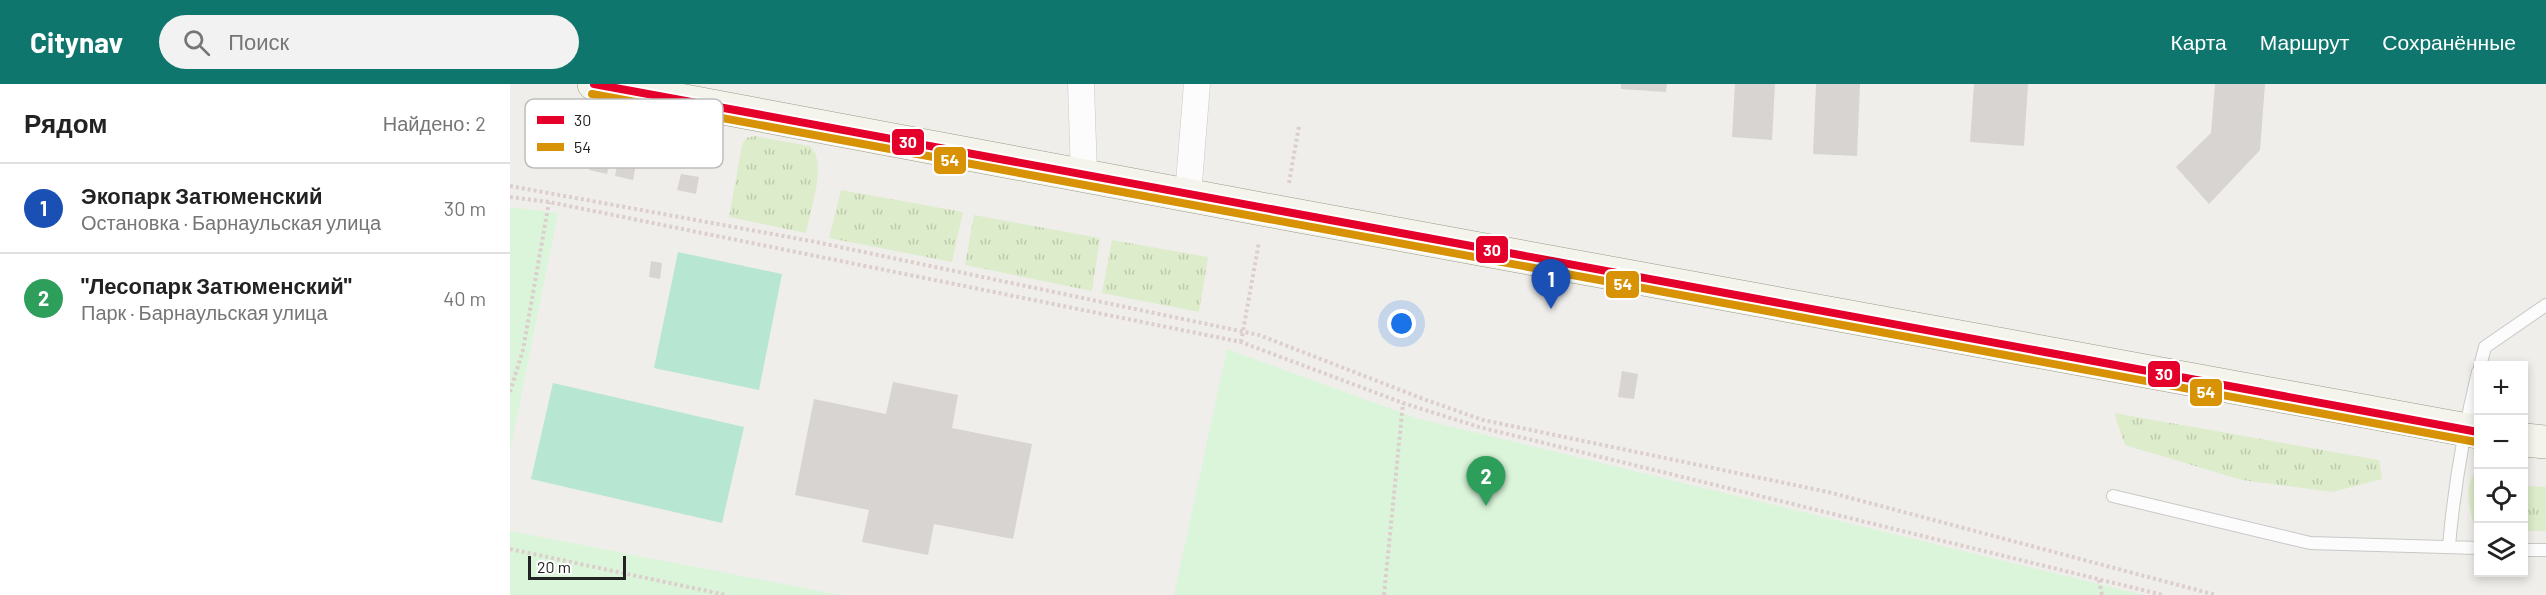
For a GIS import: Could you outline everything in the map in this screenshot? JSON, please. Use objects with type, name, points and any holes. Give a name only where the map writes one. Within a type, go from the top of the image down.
[{"type":"street","points":[[594,84],[675,99]]},
{"type":"street","points":[[1081,84],[1084,175]]},
{"type":"street","points":[[1188,195],[1197,84]]},
{"type":"street","points":[[723,108],[2471,431]]},
{"type":"street","points":[[2528,440],[2546,442]]},
{"type":"lane","points":[[2481,361],[2485,346],[2546,305]]},
{"type":"lane","points":[[2449,546],[2454,488],[2471,431],[2474,406]]},
{"type":"lane","points":[[2113,496],[2310,543],[2474,548]]},
{"type":"lane","points":[[2528,550],[2546,550]]},
{"type":"path","points":[[510,186],[816,242],[1259,335],[1483,420],[1828,492],[2216,595]]},
{"type":"path","points":[[510,197],[549,202],[1241,342],[1403,403],[1479,427],[2163,595]]},
{"type":"path","points":[[510,392],[523,350],[549,202]]},
{"type":"path","points":[[1384,595],[1403,403]]},
{"type":"path","points":[[510,549],[726,595]]},
{"type":"path","points":[[2099,580],[2102,595]]},
{"type":"green space","points":[[754,136],[810,146],[815,154],[818,175],[806,233],[729,217],[742,145],[746,138]]},
{"type":"green space","points":[[841,190],[963,212],[952,262],[829,238]]},
{"type":"green space","points":[[510,207],[558,213],[510,452]]},
{"type":"green space","points":[[974,215],[1100,238],[1092,291],[965,265]]},
{"type":"green space","points":[[1112,240],[1208,257],[1199,312],[1102,293]]},
{"type":"green space","points":[[678,252],[782,274],[759,390],[654,368]]},
{"type":"green space","points":[[1227,349],[1416,418],[2144,595],[1174,595]]},
{"type":"green space","points":[[553,383],[744,427],[722,523],[531,479]]},
{"type":"green space","points":[[2114,413],[2379,460],[2382,479],[2332,492],[2242,480],[2125,445]]},
{"type":"green space","points":[[2474,474],[2474,523],[2468,493]]},
{"type":"green space","points":[[2528,486],[2546,487],[2546,531],[2528,531]]},
{"type":"green space","points":[[510,531],[840,595],[510,595]]},
{"type":"building","points":[[1621,84],[1667,84],[1666,92],[1621,89]]},
{"type":"building","points":[[1735,84],[1775,84],[1772,140],[1732,137]]},
{"type":"building","points":[[1816,84],[1860,84],[1857,156],[1813,154]]},
{"type":"building","points":[[1974,84],[2028,84],[2024,146],[1970,142]]},
{"type":"building","points":[[2215,84],[2265,84],[2260,150],[2209,204],[2176,167],[2211,133]]},
{"type":"building","points":[[589,168],[609,168],[607,174],[589,170]]},
{"type":"building","points":[[617,168],[635,168],[633,180],[615,176]]},
{"type":"building","points":[[681,174],[699,177],[696,194],[677,190]]},
{"type":"building","points":[[651,261],[662,263],[660,279],[649,277]]},
{"type":"building","points":[[1622,371],[1638,374],[1634,399],[1618,397]]},
{"type":"building","points":[[893,382],[958,395],[952,428],[1032,444],[1013,539],[934,524],[928,555],[862,542],[869,510],[795,495],[814,399],[886,414]]},
{"type":"transit line","name":"30","points":[[594,84],[675,99]]},
{"type":"transit line","name":"54","points":[[592,94],[619,99]]},
{"type":"transit line","name":"30","points":[[723,108],[2474,431]]},
{"type":"transit line","name":"54","points":[[723,118],[2474,442]]},
{"type":"place","name":"Экопарк Затюменский","points":[[1551,309]]},
{"type":"place","name":"\"Лесопарк Затюменский\"","points":[[1486,506]]}]
